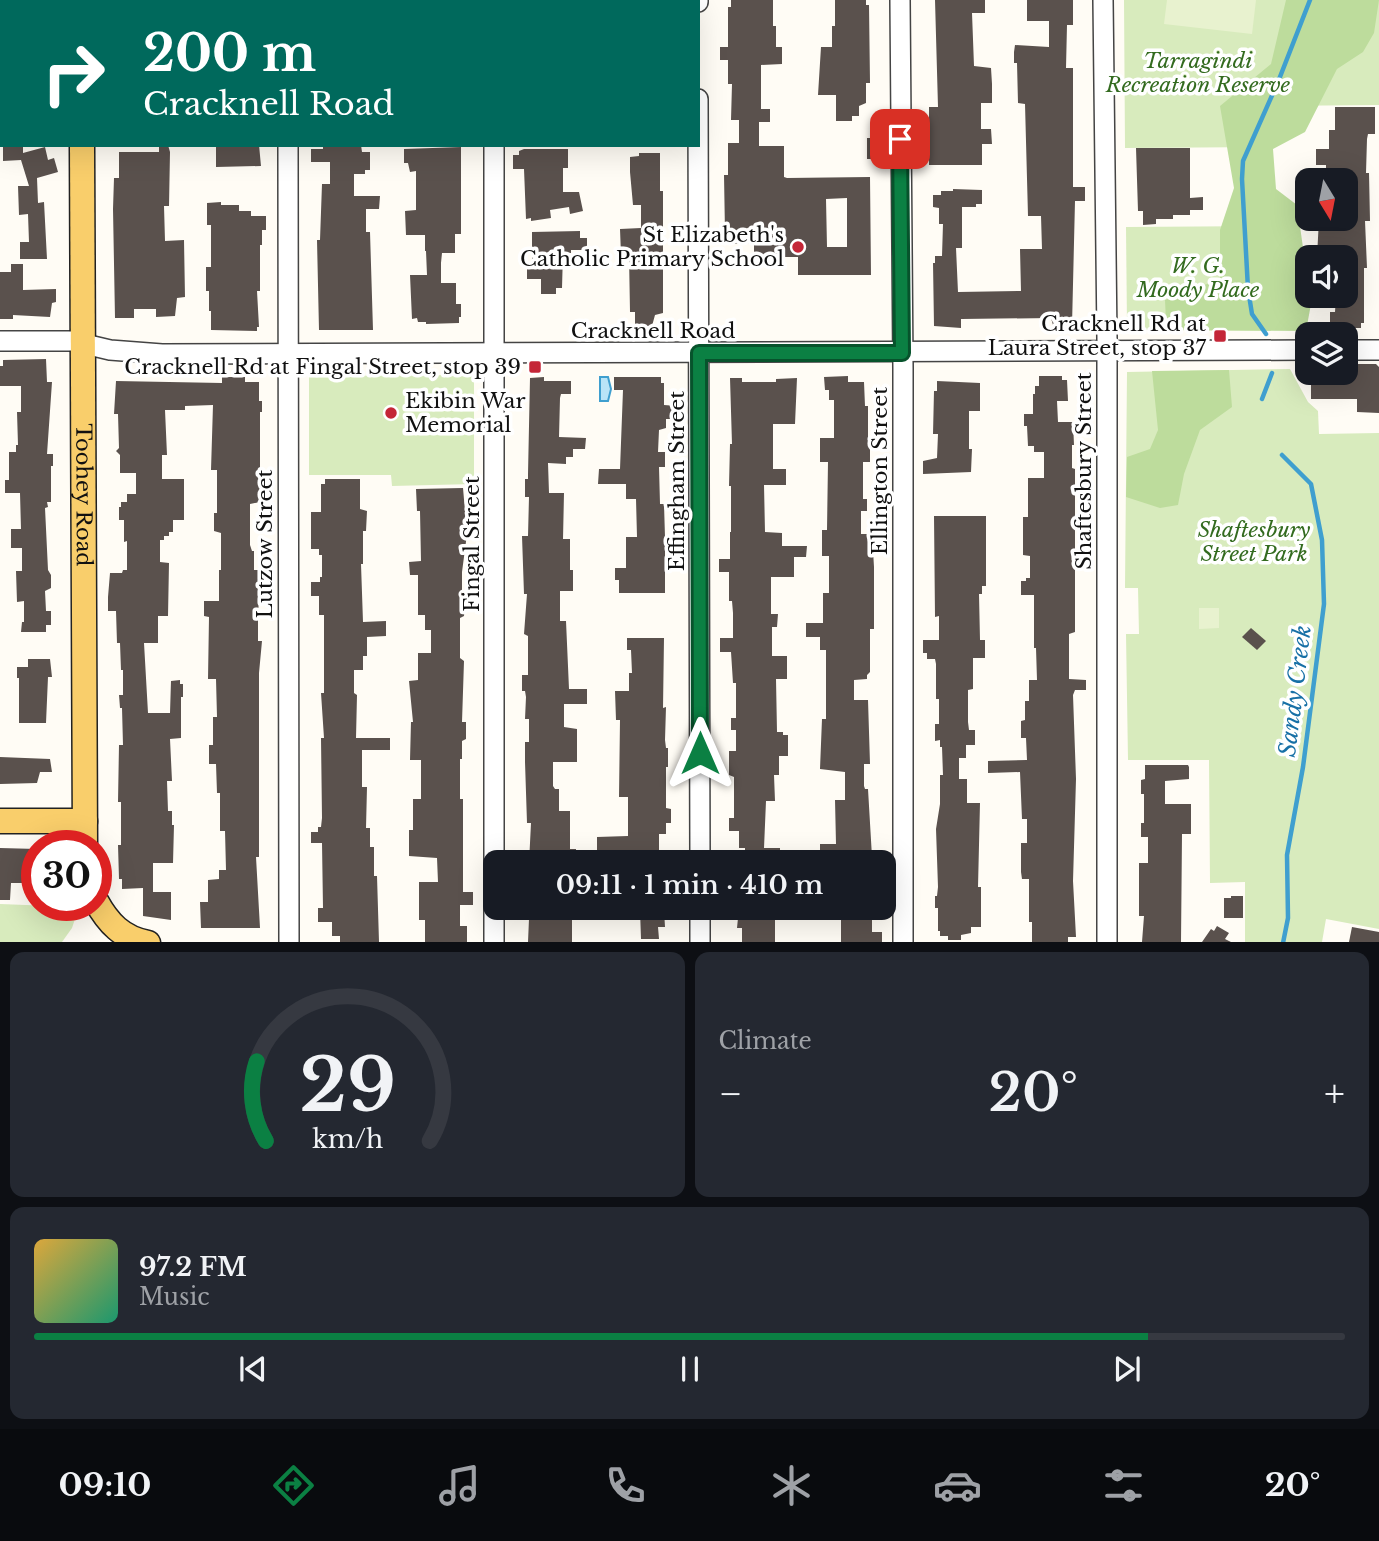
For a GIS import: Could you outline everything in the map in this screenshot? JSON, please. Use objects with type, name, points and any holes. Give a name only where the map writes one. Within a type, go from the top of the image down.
[{"type":"main road","name":"Toohey Road","points":[[82,147],[85,830]]},
{"type":"main road","points":[[0,821],[64,830]]},
{"type":"main road","points":[[110,921],[118,932],[145,942]]},
{"type":"street","name":"Ellington Street","points":[[900,0],[902,942]]},
{"type":"street","name":"Shaftesbury Street","points":[[1103,0],[1107,352],[1107,942]]},
{"type":"street","name":"Lutzow Street","points":[[288,147],[289,942]]},
{"type":"street","name":"Fingal Street","points":[[494,147],[495,942]]},
{"type":"street","name":"Effingham Street","points":[[698,147],[700,850]]},
{"type":"street","name":"Cracknell Road","points":[[0,341],[72,341],[118,352],[162,354],[1295,351]]},
{"type":"street","points":[[1358,350],[1379,351]]},
{"type":"street","points":[[700,920],[700,942]]},
{"type":"green space","name":"Tarragindi Recreation Reserve","points":[[1124,0],[1379,0],[1379,105],[1269,106],[1269,147],[1125,148]]},
{"type":"green space","points":[[1167,0],[1256,0],[1252,34],[1164,24]]},
{"type":"green space","points":[[1286,0],[1379,0],[1374,33],[1363,52],[1337,69],[1305,132],[1273,149],[1276,189],[1295,203],[1295,231],[1301,231],[1303,245],[1295,245],[1295,308],[1310,308],[1308,322],[1295,322],[1295,331],[1178,330],[1166,321],[1165,300],[1220,279],[1220,230],[1234,188],[1220,106],[1271,64]]},
{"type":"green space","name":"W. G. Moody Place","points":[[1269,226],[1271,331],[1133,330],[1127,325],[1126,227]]},
{"type":"green space","name":"Shaftesbury Street Park","points":[[1290,369],[1295,385],[1299,385],[1308,402],[1318,411],[1319,434],[1379,433],[1379,929],[1326,919],[1322,942],[1245,942],[1245,882],[1210,883],[1209,760],[1128,760],[1126,634],[1139,634],[1138,588],[1125,588],[1127,372]]},
{"type":"green space","points":[[1229,370],[1232,407],[1200,430],[1184,474],[1178,505],[1160,508],[1126,497],[1127,457],[1150,449],[1158,430],[1152,371]]},
{"type":"green space","points":[[474,375],[474,484],[392,486],[391,475],[309,475],[309,376]]},
{"type":"green space","points":[[1199,608],[1219,608],[1219,628],[1199,629]]},
{"type":"green space","points":[[0,904],[21,905],[21,921],[74,921],[62,942],[0,942]]},
{"type":"water","points":[[600,377],[608,377],[611,389],[608,401],[600,401]]},
{"type":"building","points":[[731,0],[773,0],[773,26],[776,26],[776,47],[782,47],[782,64],[761,65],[761,109],[770,109],[770,122],[759,122],[759,146],[784,146],[784,177],[870,177],[871,275],[798,275],[798,257],[754,257],[754,243],[721,244],[721,233],[725,233],[724,175],[728,175],[728,143],[739,143],[739,120],[731,120],[732,84],[728,84],[728,60],[720,60],[720,47],[728,47],[728,7],[731,7]],"holes":[[[847,198],[847,247],[827,247],[826,199]]]},
{"type":"building","points":[[835,0],[866,0],[866,5],[869,5],[870,83],[866,83],[866,103],[859,106],[859,116],[852,116],[852,121],[836,121],[836,95],[818,95],[821,47],[832,47]]},
{"type":"building","points":[[935,0],[985,0],[985,13],[972,13],[974,66],[991,68],[992,103],[981,103],[981,129],[991,129],[992,144],[982,144],[982,165],[929,165],[929,107],[938,107]]},
{"type":"building","points":[[1027,0],[1073,0],[1073,25],[1067,25],[1066,68],[1073,68],[1073,187],[1085,187],[1085,201],[1075,201],[1072,326],[1053,325],[1051,318],[961,319],[961,328],[934,326],[933,263],[935,256],[942,256],[943,224],[939,224],[939,208],[933,207],[933,195],[941,195],[941,191],[953,189],[982,190],[982,204],[962,207],[962,248],[956,248],[958,292],[1021,291],[1020,249],[1042,249],[1041,216],[1028,216],[1025,104],[1018,103],[1017,63],[1014,63],[1014,52],[1015,45],[1049,47],[1049,21],[1027,21]]},
{"type":"building","points":[[1335,107],[1375,107],[1375,134],[1368,134],[1367,139],[1366,173],[1369,173],[1370,221],[1365,221],[1367,268],[1364,268],[1364,323],[1361,323],[1361,328],[1358,328],[1358,322],[1330,322],[1330,312],[1335,312],[1335,308],[1358,308],[1358,245],[1318,245],[1318,231],[1358,231],[1358,168],[1326,168],[1326,165],[1316,165],[1316,149],[1329,149],[1329,130],[1335,130]]},
{"type":"building","points":[[867,138],[879,138],[879,159],[867,159]]},
{"type":"building","points":[[3,147],[23,147],[23,153],[45,147],[48,160],[54,158],[58,172],[37,178],[38,203],[44,202],[47,259],[20,259],[20,242],[29,242],[28,214],[19,215],[18,186],[29,186],[21,160],[3,161]]},
{"type":"building","points":[[159,147],[169,147],[170,152],[169,206],[164,206],[165,241],[184,240],[185,297],[177,298],[175,316],[156,317],[156,309],[134,309],[134,318],[115,318],[113,209],[114,178],[119,178],[119,152],[159,152]]},
{"type":"building","points":[[216,147],[259,147],[261,166],[216,167]]},
{"type":"building","points":[[361,147],[362,152],[370,152],[370,170],[365,170],[365,174],[354,174],[354,196],[380,196],[379,209],[366,209],[366,232],[370,232],[373,330],[319,330],[317,240],[320,240],[322,184],[330,184],[330,162],[311,162],[311,149]]},
{"type":"building","points":[[461,147],[461,234],[455,234],[455,253],[442,253],[441,283],[456,283],[456,304],[461,304],[461,317],[459,323],[426,324],[418,322],[417,318],[412,319],[410,275],[427,275],[426,251],[425,235],[406,235],[405,211],[416,210],[416,171],[410,172],[408,163],[404,163],[404,149]]},
{"type":"building","points":[[1136,148],[1190,148],[1190,198],[1203,197],[1203,210],[1190,210],[1190,215],[1173,215],[1173,219],[1156,219],[1156,224],[1143,225],[1143,211],[1138,211]]},
{"type":"building","points":[[568,149],[568,168],[563,168],[563,192],[579,192],[583,211],[570,214],[569,207],[550,210],[551,218],[531,221],[531,218],[526,219],[524,169],[513,169],[513,155],[519,155],[519,151]]},
{"type":"building","points":[[639,153],[660,153],[660,191],[663,191],[663,313],[655,315],[652,326],[635,326],[635,312],[630,312],[629,255],[621,255],[620,229],[641,228],[641,205],[633,205],[630,172],[630,157],[639,156]]},
{"type":"building","points":[[221,202],[221,205],[239,205],[239,211],[251,211],[251,216],[266,216],[266,230],[262,230],[260,245],[257,331],[211,330],[209,291],[206,291],[206,267],[211,267],[211,225],[207,225],[207,203]]},
{"type":"building","points":[[580,231],[580,238],[587,238],[587,250],[563,253],[562,288],[556,288],[556,294],[541,294],[541,279],[527,279],[527,267],[532,267],[532,232]]},
{"type":"building","points":[[11,264],[23,264],[23,290],[56,289],[56,302],[52,303],[50,317],[13,315],[13,319],[0,319],[0,272],[11,272]]},
{"type":"building","points":[[46,359],[47,382],[52,382],[47,454],[53,454],[51,502],[47,502],[48,507],[45,508],[48,570],[51,575],[51,588],[45,591],[46,611],[51,611],[51,625],[46,625],[46,632],[21,632],[24,601],[17,602],[16,571],[22,571],[22,548],[11,548],[11,529],[21,529],[20,493],[5,493],[5,480],[9,480],[9,452],[16,452],[18,445],[17,412],[21,412],[21,386],[0,386],[0,366],[3,366],[3,360]]},
{"type":"building","points":[[1358,364],[1376,364],[1379,367],[1379,413],[1357,412],[1357,399],[1311,399],[1311,385],[1358,385]]},
{"type":"building","points":[[848,376],[848,382],[864,382],[865,406],[868,406],[870,462],[863,462],[863,499],[867,499],[867,511],[861,511],[861,534],[872,534],[874,629],[870,629],[870,672],[867,679],[854,680],[854,700],[868,700],[870,764],[864,764],[864,786],[868,789],[872,850],[820,850],[820,844],[836,844],[835,800],[845,800],[845,772],[820,769],[822,719],[826,719],[826,650],[820,650],[820,637],[806,637],[806,623],[823,623],[823,593],[829,593],[829,556],[822,556],[822,530],[827,530],[828,462],[820,462],[820,438],[834,438],[834,400],[829,400],[829,390],[825,390],[824,377]]},
{"type":"building","points":[[1039,376],[1062,376],[1062,380],[1067,380],[1068,401],[1057,401],[1058,422],[1073,422],[1075,632],[1069,634],[1069,679],[1086,680],[1086,690],[1075,690],[1073,695],[1076,779],[1073,881],[1076,937],[1068,937],[1068,942],[1032,942],[1029,879],[1022,879],[1021,872],[1021,843],[1027,843],[1027,819],[1022,819],[1020,772],[988,773],[988,761],[1027,760],[1026,738],[1021,738],[1021,721],[1025,720],[1025,701],[1029,701],[1029,680],[1037,680],[1034,595],[1021,595],[1021,581],[1030,578],[1030,556],[1023,555],[1023,517],[1028,517],[1028,478],[1044,478],[1044,452],[1034,452],[1034,446],[1028,446],[1024,414],[1033,414],[1033,394],[1035,386],[1039,386]]},
{"type":"building","points":[[222,377],[245,377],[245,382],[259,382],[259,401],[262,401],[260,502],[250,504],[250,545],[254,551],[254,570],[259,570],[259,585],[269,585],[269,597],[259,597],[258,617],[258,641],[262,641],[259,673],[259,857],[256,857],[260,928],[201,928],[200,902],[208,902],[208,880],[219,879],[219,870],[226,870],[225,831],[220,831],[220,793],[217,793],[216,764],[209,764],[209,745],[213,745],[213,717],[217,717],[216,679],[208,679],[209,617],[204,616],[204,601],[219,601],[221,570],[221,533],[214,531],[214,513],[217,513],[217,470],[211,470],[213,405],[165,410],[167,455],[162,455],[162,479],[184,479],[184,520],[173,520],[173,532],[160,540],[160,562],[169,563],[168,616],[158,616],[158,643],[144,643],[148,713],[170,713],[171,681],[180,680],[180,684],[183,684],[181,738],[170,739],[172,781],[167,781],[168,811],[172,811],[174,825],[173,863],[153,863],[153,892],[171,892],[171,920],[143,916],[143,888],[122,889],[122,879],[119,879],[119,745],[123,745],[119,695],[123,695],[123,670],[120,643],[117,643],[116,611],[108,611],[108,597],[110,573],[127,570],[127,541],[124,542],[124,520],[119,520],[119,507],[121,502],[127,502],[127,494],[136,494],[136,473],[120,473],[120,455],[116,451],[119,448],[118,414],[114,414],[116,381],[222,383]]},
{"type":"building","points":[[614,377],[661,377],[661,383],[664,383],[664,405],[677,406],[677,419],[666,419],[666,428],[659,430],[658,452],[665,452],[665,467],[659,467],[660,504],[664,504],[665,593],[619,593],[619,580],[615,580],[615,568],[626,568],[626,537],[637,537],[636,499],[626,499],[626,484],[598,484],[599,469],[620,469],[623,390],[614,390]]},
{"type":"building","points":[[530,378],[571,381],[571,394],[561,394],[560,398],[559,437],[586,438],[585,449],[573,449],[573,457],[566,457],[566,464],[548,463],[549,493],[564,493],[563,539],[570,539],[570,570],[573,570],[573,591],[560,591],[560,621],[566,621],[569,689],[587,689],[587,704],[564,704],[564,727],[577,729],[577,762],[553,762],[553,786],[559,789],[559,811],[570,811],[570,849],[576,850],[530,850],[531,823],[527,823],[525,742],[529,742],[529,719],[525,719],[526,697],[525,691],[522,691],[522,675],[528,675],[528,636],[524,634],[527,594],[524,594],[522,536],[528,536],[529,497],[525,497],[525,479],[528,479]]},
{"type":"building","points":[[730,378],[742,378],[742,382],[776,382],[776,379],[797,378],[795,424],[773,424],[773,469],[786,469],[786,485],[764,485],[765,532],[782,533],[782,546],[807,546],[806,557],[794,557],[794,577],[771,577],[771,614],[778,614],[777,627],[772,627],[772,656],[787,656],[787,679],[776,679],[777,732],[788,735],[788,756],[779,756],[779,775],[774,775],[775,801],[766,801],[764,848],[780,850],[739,848],[739,831],[729,831],[729,818],[734,818],[734,777],[729,775],[729,751],[736,751],[736,730],[731,730],[731,718],[736,718],[736,683],[733,683],[731,652],[720,652],[720,638],[733,638],[733,613],[732,601],[729,601],[729,572],[719,572],[719,559],[730,559],[729,486],[732,444]]},
{"type":"building","points":[[937,381],[980,383],[980,411],[969,411],[971,472],[923,474],[923,461],[937,458],[938,434],[933,434],[934,391],[937,391]]},
{"type":"building","points":[[325,479],[360,479],[360,509],[367,511],[361,564],[363,622],[386,621],[386,636],[367,637],[367,656],[363,656],[363,670],[354,670],[354,693],[357,695],[356,738],[390,738],[390,750],[362,750],[362,787],[367,787],[366,828],[370,828],[370,847],[374,847],[374,876],[377,876],[379,942],[340,942],[340,936],[332,936],[332,922],[318,922],[318,908],[323,908],[322,843],[311,843],[311,832],[318,832],[322,818],[321,738],[324,738],[321,693],[324,693],[324,615],[319,615],[319,596],[311,596],[311,582],[320,582],[322,577],[322,555],[319,555],[319,549],[311,549],[311,512],[321,512],[321,484],[325,484]]},
{"type":"building","points":[[463,488],[467,534],[462,572],[465,603],[464,616],[460,618],[460,658],[464,661],[462,722],[466,722],[466,739],[462,741],[460,759],[460,799],[463,799],[463,892],[473,892],[473,905],[460,905],[460,926],[467,926],[467,942],[425,942],[425,920],[419,920],[419,882],[438,882],[437,858],[409,856],[409,830],[413,830],[413,799],[421,799],[421,760],[410,760],[413,722],[409,681],[418,680],[418,653],[431,653],[431,630],[425,630],[425,615],[418,615],[418,575],[410,575],[409,562],[421,561],[420,511],[417,511],[416,489]]},
{"type":"building","points":[[934,516],[986,516],[986,586],[982,586],[982,594],[979,594],[980,640],[985,640],[985,658],[973,658],[973,689],[968,690],[969,730],[975,730],[975,745],[966,745],[966,758],[959,758],[959,779],[967,779],[967,803],[980,803],[978,887],[981,887],[981,927],[971,927],[971,933],[961,935],[961,940],[948,940],[948,936],[940,936],[938,908],[935,908],[938,887],[936,829],[940,804],[940,775],[943,775],[942,747],[940,740],[935,741],[935,724],[939,724],[939,699],[936,699],[935,659],[927,659],[927,653],[923,653],[923,640],[939,640],[939,616],[935,617]]},
{"type":"building","points":[[1251,628],[1266,641],[1257,650],[1242,637]]},
{"type":"building","points":[[627,638],[664,638],[663,708],[666,707],[665,740],[668,748],[666,808],[671,809],[671,823],[666,823],[666,834],[659,834],[659,850],[597,850],[597,837],[628,836],[628,797],[619,797],[620,720],[616,720],[615,691],[629,691],[629,673],[632,673],[631,650],[627,650]]},
{"type":"building","points":[[28,659],[50,659],[52,677],[48,677],[46,723],[19,723],[17,667],[28,667]]},
{"type":"building","points":[[0,757],[50,759],[52,772],[40,772],[37,783],[0,784]]},
{"type":"building","points":[[1145,765],[1189,767],[1189,779],[1165,781],[1165,804],[1191,804],[1191,834],[1182,834],[1181,942],[1142,942],[1144,916],[1139,916],[1139,863],[1148,863],[1148,837],[1141,837],[1144,794],[1141,794],[1141,780],[1145,779]]},
{"type":"building","points":[[0,848],[21,849],[21,883],[11,883],[10,900],[0,900]]},
{"type":"building","points":[[1243,896],[1243,918],[1224,918],[1224,898]]},
{"type":"building","points":[[529,920],[572,920],[572,942],[528,942]]},
{"type":"building","points":[[640,920],[665,920],[665,927],[658,927],[659,939],[641,939]]},
{"type":"building","points":[[738,920],[775,920],[775,942],[742,942],[742,928],[737,928]]},
{"type":"building","points":[[841,920],[872,920],[872,932],[882,932],[882,942],[841,942]]},
{"type":"building","points":[[1217,926],[1229,933],[1225,939],[1231,942],[1202,942],[1211,929],[1214,931]]},
{"type":"building","points":[[1352,927],[1379,932],[1379,942],[1349,942]]},
{"type":"waterway","name":"Sandy Creek","points":[[1266,334],[1252,314],[1248,289],[1243,161],[1310,0]]},
{"type":"waterway","name":"Sandy Creek","points":[[1262,399],[1272,373]]},
{"type":"waterway","name":"Sandy Creek","points":[[1282,455],[1311,484],[1322,540],[1324,604],[1303,767],[1287,855],[1288,918],[1283,942]]},
{"type":"place","name":"St Elizabeth's Catholic Primary School","points":[[798,247]]},
{"type":"place","name":"Cracknell Rd at Laura Street, stop 37","points":[[1220,336]]},
{"type":"place","name":"Cracknell Rd at Fingal Street, stop 39","points":[[535,367]]},
{"type":"place","name":"Ekibin War Memorial","points":[[391,413]]},
{"type":"route","points":[[700,753],[699,353],[902,353],[900,139]]}]
